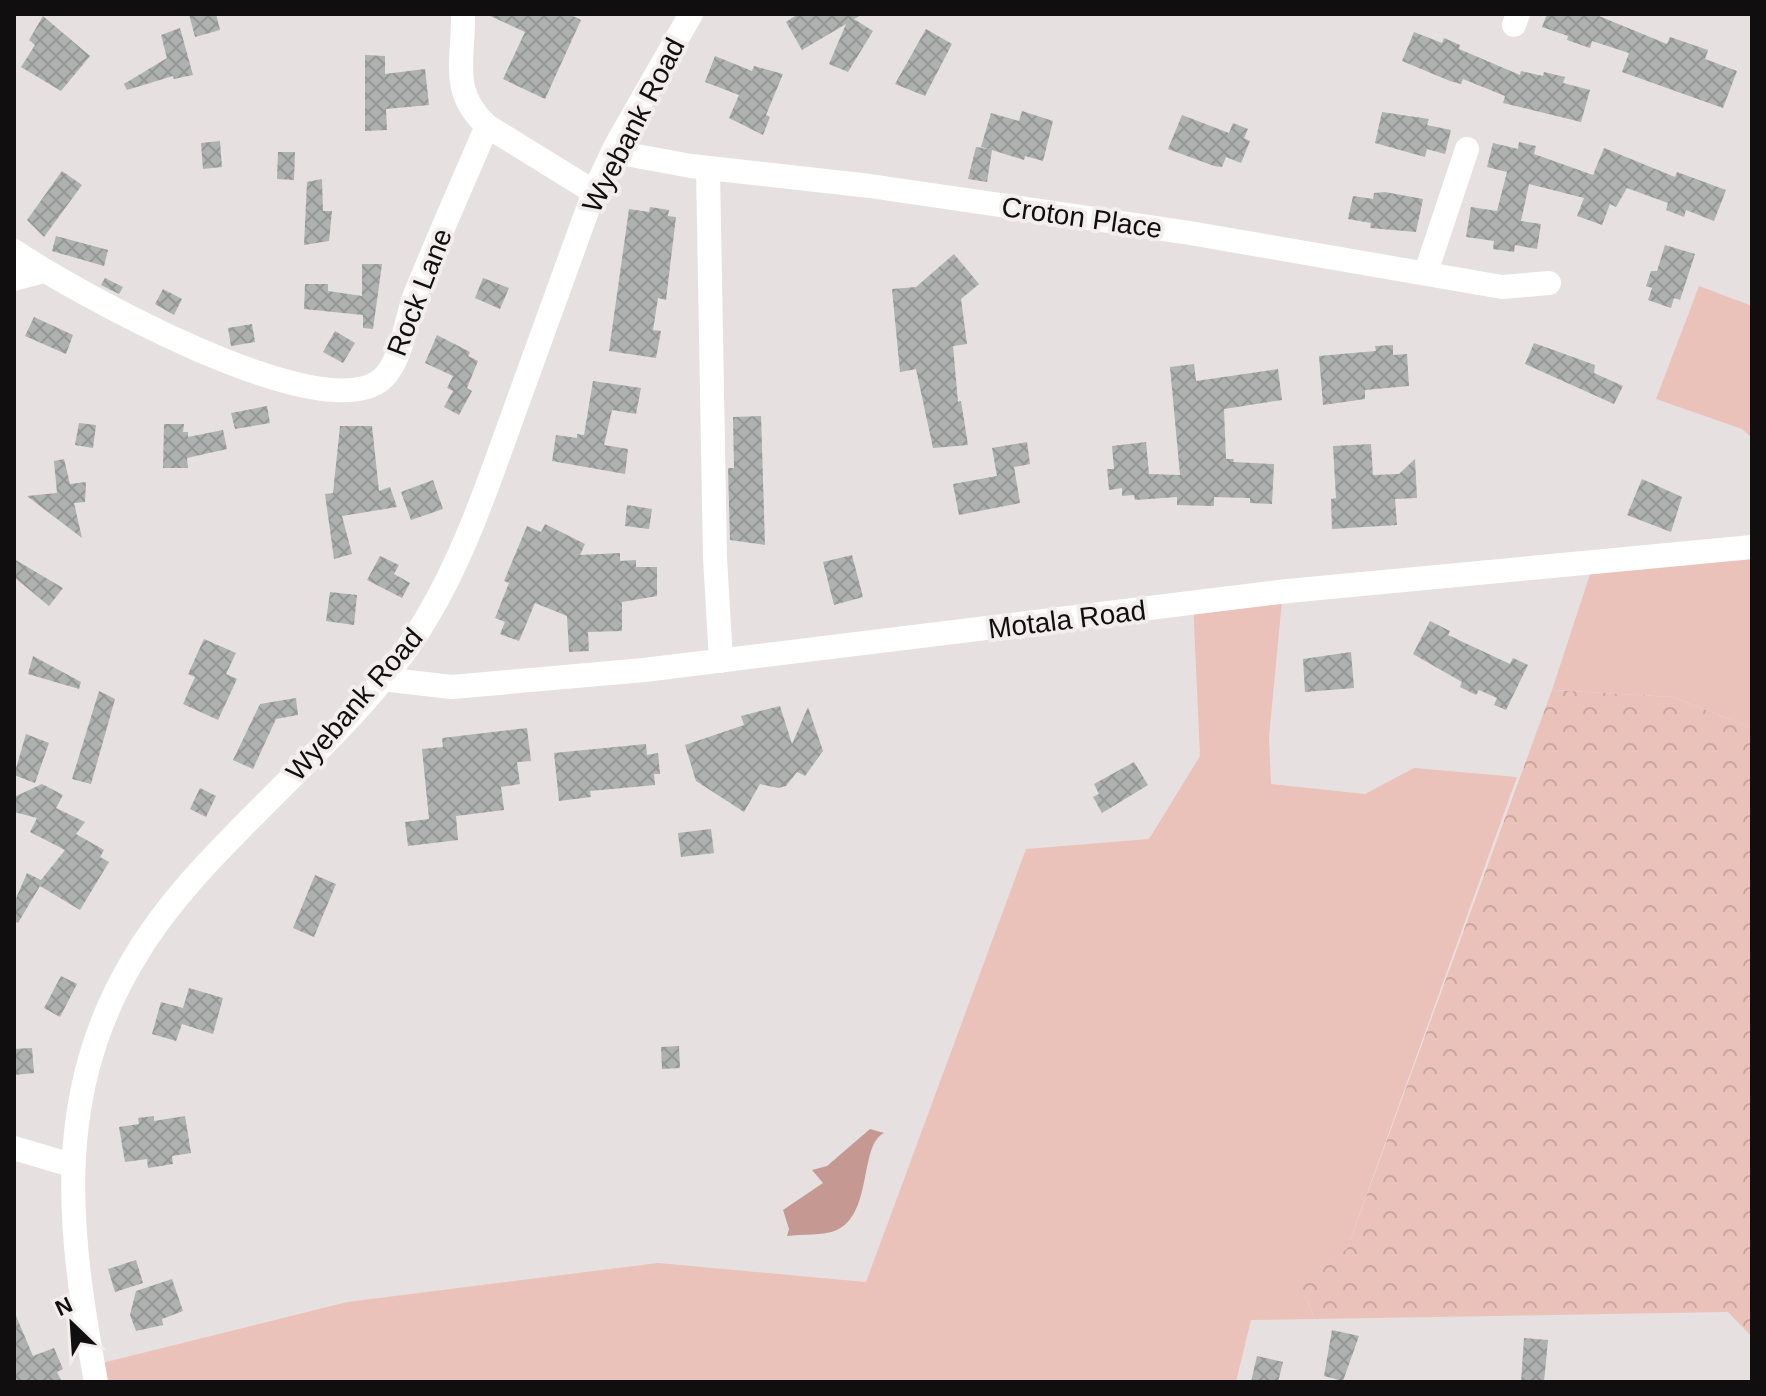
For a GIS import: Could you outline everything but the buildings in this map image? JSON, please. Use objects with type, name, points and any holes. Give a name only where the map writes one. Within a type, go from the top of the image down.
[{"type":"street","points":[[463,14],[461,86],[466,103],[487,126],[594,192]]},
{"type":"street","name":"Wyebank Road","points":[[96,1382],[77,1281],[71,1165],[90,1065],[106,1013],[131,962],[178,896],[382,679],[425,622],[471,527],[594,192],[615,147],[691,14]]},
{"type":"street","name":"Rock Lane","points":[[14,251],[44,271],[212,357],[290,381],[350,392],[381,380],[393,362],[414,298],[487,126]]},
{"type":"street","name":"Croton Place","points":[[615,147],[631,155],[708,169],[870,186],[1426,272],[1502,287],[1549,283]]},
{"type":"street","points":[[1426,272],[1467,149]]},
{"type":"street","points":[[708,169],[715,557],[721,661]]},
{"type":"street","points":[[14,279],[44,271]]},
{"type":"street","name":"Motala Road","points":[[382,679],[452,687],[721,661],[1288,591],[1752,547]]},
{"type":"street","points":[[14,1148],[71,1165]]},
{"type":"green space","points":[[1699,286],[1752,306],[1752,438],[1742,429],[1656,399]]},
{"type":"green space","points":[[1747,545],[1752,567],[1752,728],[1673,697],[1552,690],[1595,559]]},
{"type":"green space","points":[[1283,590],[1269,737],[1271,784],[1365,794],[1414,768],[1517,777],[1347,1249],[1303,1278],[1303,1290],[1315,1319],[1251,1320],[1236,1382],[98,1382],[94,1365],[347,1302],[658,1263],[866,1282],[1026,849],[1149,839],[1200,756],[1193,602]]},
{"type":"green space","points":[[1552,690],[1673,697],[1752,728],[1752,1337],[1728,1312],[1315,1319],[1303,1290],[1302,1278],[1347,1249]]},
{"type":"shaded area","points":[[870,1129],[884,1133],[871,1151],[861,1195],[848,1221],[831,1232],[787,1236],[789,1229],[783,1210],[823,1183],[812,1170],[827,1166]]}]
